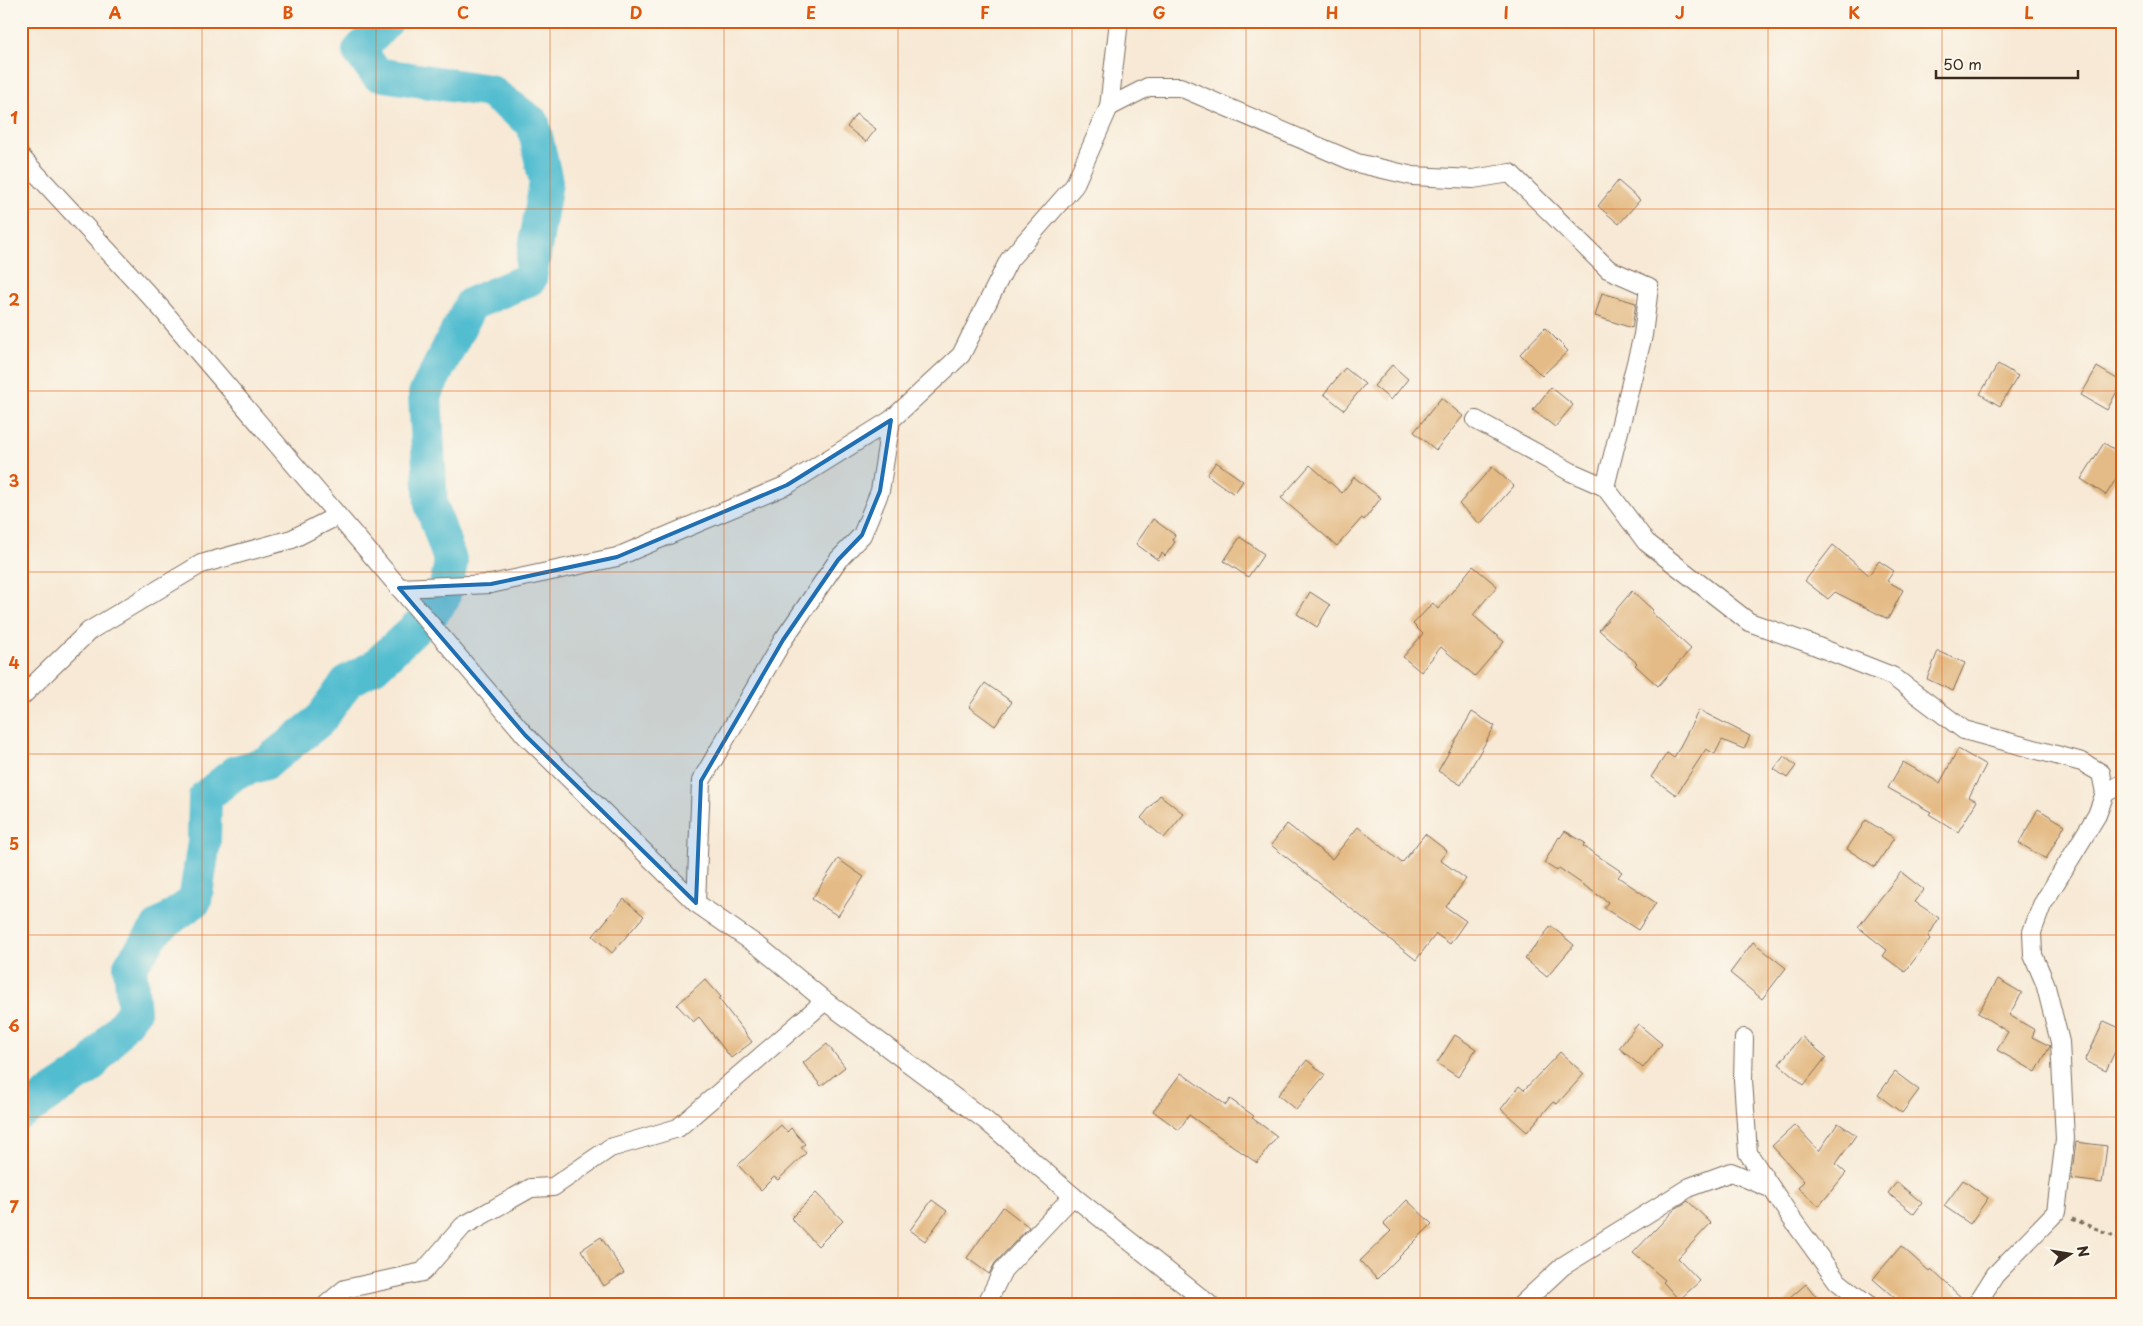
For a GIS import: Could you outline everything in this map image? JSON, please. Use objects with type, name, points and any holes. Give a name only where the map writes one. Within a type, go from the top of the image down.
[{"type":"street","points":[[399,588],[491,584],[617,557],[787,485],[891,420],[961,355],[1009,260],[1074,186],[1109,107],[1119,21]]},
{"type":"street","points":[[1109,107],[1148,87],[1180,87],[1357,164],[1413,176],[1472,179],[1510,173],[1608,269],[1649,287],[1643,335],[1605,487]]},
{"type":"street","points":[[21,157],[158,306],[526,735],[696,903],[761,948],[825,1001],[985,1120],[1073,1196],[1210,1305]]},
{"type":"street","points":[[696,903],[701,781],[783,640],[838,560],[862,535],[880,491],[891,420]]},
{"type":"street","points":[[1476,420],[1571,472],[1605,487],[1646,542],[1749,622],[1892,676],[1964,730],[2082,762],[2101,773],[2105,793],[2097,816],[2042,905],[2032,932],[2033,955],[2045,983],[2060,1042],[2065,1139],[2056,1212],[1995,1275],[1976,1305]]},
{"type":"street","points":[[21,696],[89,631],[201,564],[292,539],[338,516]]},
{"type":"street","points":[[2105,793],[2122,784]]},
{"type":"street","points":[[326,1305],[345,1289],[423,1272],[463,1226],[531,1188],[553,1187],[610,1148],[678,1128],[825,1001]]},
{"type":"street","points":[[1744,1038],[1743,1080],[1748,1154],[1837,1281],[1867,1305]]},
{"type":"street","points":[[1521,1305],[1563,1266],[1690,1187],[1731,1172],[1772,1189]]},
{"type":"street","points":[[986,1305],[1003,1270],[1073,1196]]},
{"type":"path","points":[[2056,1212],[2122,1239]]},
{"type":"highlighted area","points":[[891,420],[880,491],[862,535],[838,560],[783,640],[701,781],[696,903],[525,735],[399,588],[491,584],[617,557],[787,485]]},
{"type":"building","points":[[856,114],[876,129],[866,142],[847,127]]},
{"type":"building","points":[[1618,181],[1640,200],[1619,224],[1598,206]]},
{"type":"building","points":[[1602,293],[1636,303],[1632,328],[1595,316]]},
{"type":"building","points":[[1545,328],[1568,351],[1542,376],[1520,354]]},
{"type":"building","points":[[1998,364],[2018,376],[2000,406],[1980,394]]},
{"type":"building","points":[[1392,365],[1408,379],[1391,400],[1374,386]]},
{"type":"building","points":[[2097,367],[2122,382],[2107,410],[2081,395]]},
{"type":"building","points":[[1345,368],[1365,384],[1344,410],[1324,394]]},
{"type":"building","points":[[1551,387],[1573,405],[1555,427],[1533,410]]},
{"type":"building","points":[[1441,398],[1463,416],[1436,450],[1414,432]]},
{"type":"building","points":[[2104,443],[2122,454],[2122,469],[2106,495],[2081,479]]},
{"type":"building","points":[[1216,462],[1243,481],[1234,494],[1207,475]]},
{"type":"building","points":[[1310,465],[1342,493],[1354,477],[1381,498],[1364,520],[1362,518],[1337,546],[1281,498]]},
{"type":"building","points":[[1492,467],[1514,486],[1480,524],[1459,504]]},
{"type":"building","points":[[1153,519],[1175,535],[1172,540],[1175,542],[1165,556],[1162,553],[1158,560],[1136,544]]},
{"type":"building","points":[[1240,537],[1264,554],[1248,577],[1224,561]]},
{"type":"building","points":[[1833,545],[1869,575],[1879,561],[1894,571],[1887,581],[1903,590],[1888,619],[1835,592],[1828,599],[1805,581]]},
{"type":"building","points":[[1473,566],[1497,586],[1473,615],[1504,642],[1475,676],[1441,647],[1421,672],[1403,657],[1423,634],[1413,624],[1433,603],[1438,609]]},
{"type":"building","points":[[1632,591],[1653,610],[1651,612],[1691,649],[1658,686],[1635,665],[1637,663],[1599,630]]},
{"type":"building","points":[[1310,592],[1330,605],[1317,627],[1297,614]]},
{"type":"building","points":[[1938,651],[1965,663],[1953,691],[1927,679]]},
{"type":"building","points":[[985,683],[1012,702],[995,726],[969,707]]},
{"type":"building","points":[[1699,710],[1750,736],[1744,749],[1722,740],[1715,754],[1706,749],[1676,795],[1651,777],[1667,753],[1674,758]]},
{"type":"building","points":[[1472,712],[1495,726],[1461,785],[1438,771]]},
{"type":"building","points":[[1958,749],[1986,765],[1969,797],[1977,801],[1958,832],[1929,814],[1931,812],[1888,788],[1903,762],[1940,783]]},
{"type":"building","points":[[1784,756],[1796,766],[1787,778],[1774,769]]},
{"type":"building","points":[[1160,795],[1184,814],[1164,838],[1141,818]]},
{"type":"building","points":[[2038,809],[2065,825],[2046,859],[2019,843]]},
{"type":"building","points":[[1866,820],[1894,838],[1875,867],[1847,849]]},
{"type":"building","points":[[1287,824],[1332,859],[1358,827],[1402,863],[1425,834],[1447,851],[1440,860],[1466,879],[1446,907],[1466,921],[1450,944],[1436,934],[1416,960],[1271,845]]},
{"type":"building","points":[[1565,831],[1585,843],[1583,846],[1622,872],[1618,877],[1656,903],[1638,930],[1604,908],[1608,902],[1559,868],[1557,871],[1544,863],[1559,837]]},
{"type":"building","points":[[838,859],[864,877],[838,916],[812,899]]},
{"type":"building","points":[[1901,872],[1924,890],[1915,902],[1939,918],[1928,937],[1930,939],[1905,972],[1883,956],[1887,950],[1858,927]]},
{"type":"building","points":[[624,899],[644,916],[612,953],[593,936]]},
{"type":"building","points":[[1551,926],[1574,945],[1547,977],[1525,959]]},
{"type":"building","points":[[1753,942],[1786,968],[1762,999],[1730,973]]},
{"type":"building","points":[[705,979],[721,997],[719,999],[752,1042],[731,1058],[699,1017],[693,1022],[677,1005]]},
{"type":"building","points":[[1998,979],[2022,993],[2009,1015],[2035,1030],[2032,1037],[2050,1046],[2036,1072],[1997,1050],[2008,1032],[1978,1013]]},
{"type":"building","points":[[2104,1021],[2122,1029],[2122,1036],[2106,1071],[2085,1061]]},
{"type":"building","points":[[1638,1024],[1662,1044],[1643,1068],[1619,1048]]},
{"type":"building","points":[[1455,1035],[1476,1049],[1458,1077],[1437,1063]]},
{"type":"building","points":[[1801,1036],[1826,1057],[1804,1085],[1779,1064]]},
{"type":"building","points":[[827,1044],[845,1067],[821,1086],[803,1063]]},
{"type":"building","points":[[1560,1052],[1584,1074],[1557,1104],[1553,1102],[1527,1132],[1501,1109],[1519,1086],[1524,1090]]},
{"type":"building","points":[[1307,1060],[1325,1075],[1296,1110],[1278,1095]]},
{"type":"building","points":[[1895,1072],[1919,1090],[1902,1113],[1878,1095]]},
{"type":"building","points":[[1181,1073],[1226,1105],[1230,1099],[1277,1136],[1257,1163],[1189,1115],[1179,1130],[1153,1111]]},
{"type":"building","points":[[1838,1123],[1856,1135],[1836,1164],[1846,1173],[1819,1206],[1798,1188],[1804,1181],[1772,1146],[1795,1125],[1819,1151]]},
{"type":"building","points":[[781,1125],[787,1132],[791,1128],[805,1144],[801,1147],[806,1153],[778,1180],[774,1177],[761,1190],[738,1165]]},
{"type":"building","points":[[2076,1142],[2107,1146],[2102,1183],[2071,1179]]},
{"type":"building","points":[[1963,1180],[1988,1198],[1970,1224],[1944,1206]]},
{"type":"building","points":[[1897,1182],[1922,1203],[1914,1214],[1888,1193]]},
{"type":"building","points":[[816,1193],[843,1221],[818,1246],[791,1218]]},
{"type":"building","points":[[932,1200],[947,1211],[925,1241],[910,1230]]},
{"type":"building","points":[[1407,1200],[1432,1224],[1377,1279],[1360,1261],[1391,1231],[1384,1224]]},
{"type":"building","points":[[1688,1201],[1711,1223],[1678,1258],[1700,1281],[1679,1300],[1663,1282],[1665,1280],[1633,1253],[1675,1209]]},
{"type":"building","points":[[1003,1207],[1029,1227],[995,1263],[989,1274],[967,1258]]},
{"type":"building","points":[[601,1237],[624,1273],[604,1286],[581,1250]]},
{"type":"building","points":[[1901,1246],[1929,1271],[1931,1269],[1966,1302],[1965,1305],[1903,1305],[1873,1279]]},
{"type":"building","points":[[1806,1284],[1823,1305],[1782,1305]]},
{"type":"waterway","points":[[387,21],[359,51],[377,74],[489,91],[533,123],[546,182],[530,279],[471,304],[425,394],[431,504],[451,563],[443,599],[433,612]]},
{"type":"waterway","points":[[21,1113],[89,1068],[134,1011],[130,966],[158,927],[195,901],[204,842],[205,797],[236,772],[266,763],[319,721],[348,681],[374,667],[419,625]]}]
